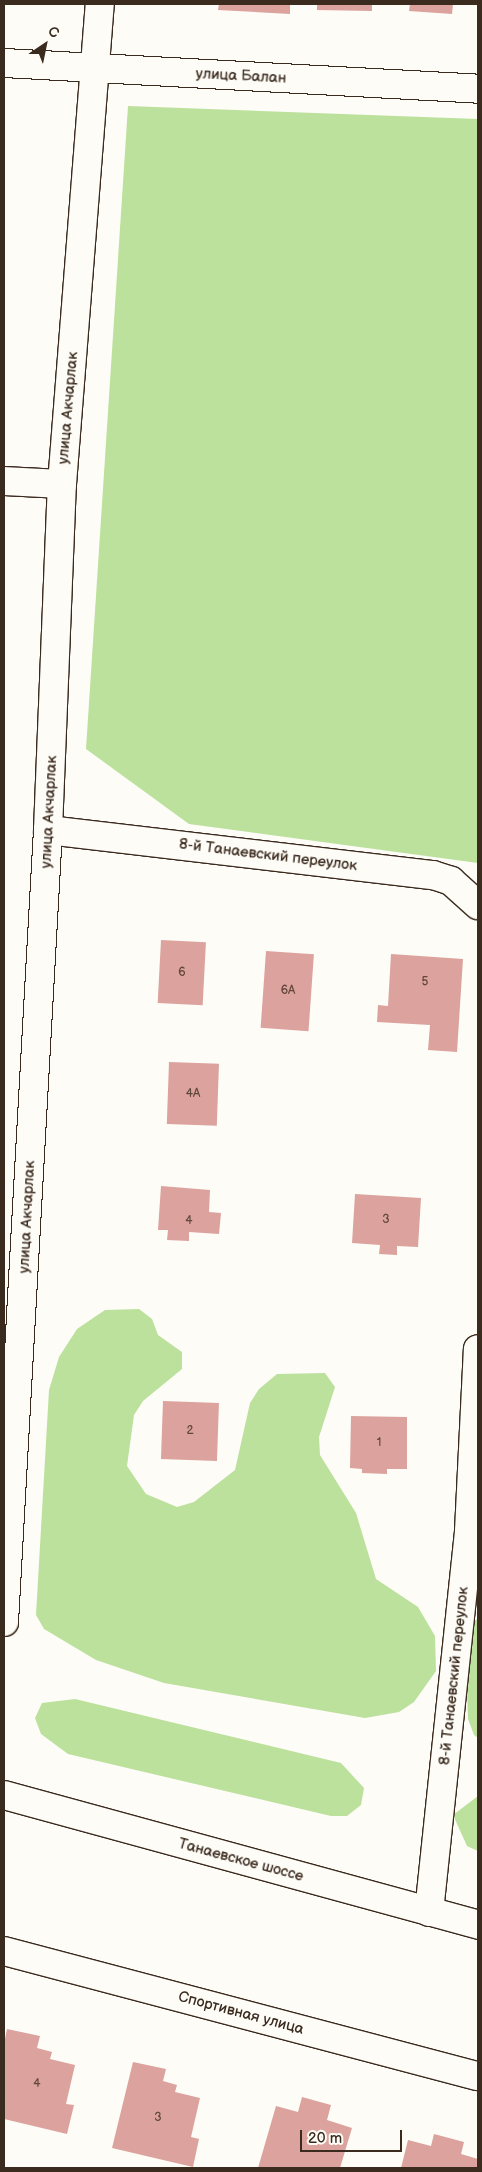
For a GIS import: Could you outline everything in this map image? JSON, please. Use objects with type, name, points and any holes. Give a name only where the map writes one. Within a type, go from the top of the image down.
[{"type":"street","name":"улица Акчарлак","points":[[4,1620],[48,830],[62,484],[97,68],[100,4]]},
{"type":"street","name":"улица Балан","points":[[4,63],[478,89]]},
{"type":"street","points":[[4,481],[62,484]]},
{"type":"street","name":"8-й Танаевский переулок","points":[[48,830],[433,875],[451,881],[478,905]]},
{"type":"street","name":"8-й Танаевский переулок","points":[[429,1912],[469,1531],[478,1350]]},
{"type":"street","name":"Танаевское шоссе","points":[[4,1795],[478,1925]]},
{"type":"street","name":"Спортивная улица","points":[[4,1951],[478,2076]]},
{"type":"green space","points":[[128,106],[478,119],[478,863],[189,824],[86,749]]},
{"type":"green space","points":[[139,1309],[152,1319],[158,1335],[182,1352],[182,1369],[143,1401],[134,1415],[127,1466],[146,1494],[177,1507],[194,1502],[235,1470],[250,1403],[259,1389],[277,1374],[325,1373],[335,1387],[319,1437],[320,1455],[356,1513],[376,1579],[418,1607],[435,1636],[436,1671],[414,1702],[399,1712],[365,1718],[164,1683],[96,1660],[44,1629],[36,1615],[49,1390],[59,1357],[77,1329],[105,1310]]},
{"type":"green space","points":[[478,1619],[478,1738],[474,1735],[468,1719],[465,1635],[473,1621]]},
{"type":"green space","points":[[75,1699],[341,1763],[364,1788],[361,1805],[347,1816],[331,1816],[68,1754],[41,1734],[35,1718],[42,1703]]},
{"type":"green space","points":[[478,1796],[478,1851],[467,1846],[453,1815]]},
{"type":"building","points":[[219,4],[290,4],[290,14],[218,10]]},
{"type":"building","points":[[317,4],[372,4],[372,11],[317,10]]},
{"type":"building","points":[[410,4],[453,4],[452,14],[409,11]]},
{"type":"building","points":[[161,940],[206,942],[203,1005],[158,1003]]},
{"type":"building","points":[[266,951],[314,954],[309,1031],[261,1028]]},
{"type":"building","points":[[391,954],[463,959],[457,1052],[428,1050],[430,1025],[377,1022],[378,1005],[388,1006]]},
{"type":"building","points":[[169,1062],[219,1064],[217,1126],[167,1124]]},
{"type":"building","points":[[161,1186],[210,1190],[209,1212],[221,1213],[219,1234],[189,1232],[189,1241],[167,1240],[168,1230],[158,1230]]},
{"type":"building","points":[[355,1194],[421,1198],[418,1247],[397,1246],[397,1255],[379,1254],[380,1245],[352,1243]]},
{"type":"building","points":[[163,1401],[219,1403],[217,1461],[161,1459]]},
{"type":"building","points":[[351,1416],[407,1417],[407,1469],[387,1469],[387,1474],[362,1473],[362,1469],[350,1468]]},
{"type":"building","points":[[7,2029],[40,2036],[37,2048],[52,2052],[50,2059],[75,2065],[66,2104],[74,2105],[67,2134],[4,2119],[4,2044]]},
{"type":"building","points":[[133,2062],[166,2069],[163,2081],[177,2085],[175,2092],[200,2098],[191,2137],[199,2139],[193,2167],[112,2148]]},
{"type":"building","points":[[302,2097],[331,2105],[327,2120],[352,2128],[340,2168],[258,2168],[276,2106],[298,2112]]},
{"type":"building","points":[[434,2134],[464,2142],[461,2154],[478,2159],[478,2168],[401,2168],[408,2140],[431,2146]]}]
